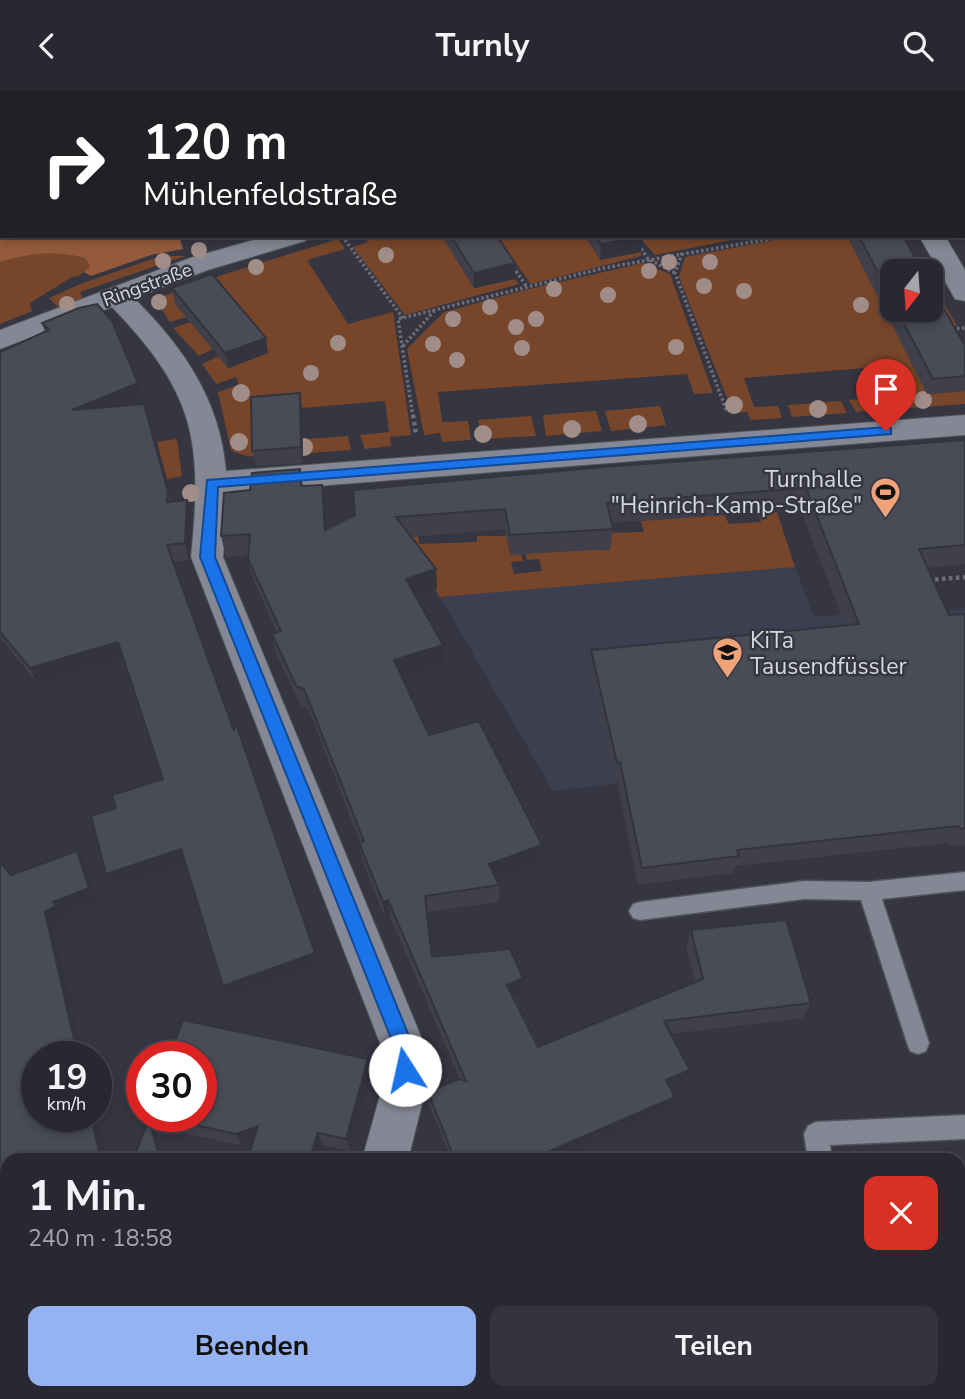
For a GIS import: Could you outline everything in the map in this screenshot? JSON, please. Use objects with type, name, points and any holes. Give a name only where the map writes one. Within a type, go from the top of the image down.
[{"type":"street","name":"Ringstraße","points":[[0,340],[199,264],[289,238]]},
{"type":"street","points":[[933,238],[965,293]]},
{"type":"street","points":[[116,295],[153,333],[180,368],[205,421],[212,483],[208,557],[405,1051],[404,1088],[387,1153]]},
{"type":"street","points":[[212,483],[965,425]]},
{"type":"lane","points":[[640,911],[804,890],[869,891],[965,881]]},
{"type":"lane","points":[[869,891],[918,1042]]},
{"type":"lane","points":[[819,1153],[816,1134],[965,1126]]},
{"type":"path","points":[[344,238],[403,318]]},
{"type":"path","points":[[634,238],[649,259],[675,274]]},
{"type":"path","points":[[421,467],[398,320],[649,259],[767,238]]},
{"type":"path","points":[[682,253],[675,274],[738,443]]},
{"type":"path","points":[[356,263],[362,261]]},
{"type":"path","points":[[509,261],[527,287]]},
{"type":"path","points":[[379,296],[385,294]]},
{"type":"path","points":[[402,347],[435,310]]},
{"type":"path","points":[[940,330],[965,328]]},
{"type":"path","points":[[923,581],[965,577]]},
{"type":"shaded area","points":[[0,238],[180,238],[183,249],[151,255],[91,276],[84,272],[90,266],[85,258],[63,254],[22,256],[0,262]]},
{"type":"shaded area","points":[[365,238],[443,238],[474,288],[515,279],[519,284],[405,315],[353,247],[368,242]]},
{"type":"shaded area","points":[[497,238],[586,238],[600,259],[641,252],[641,256],[531,284]]},
{"type":"shaded area","points":[[640,238],[742,238],[655,255]]},
{"type":"shaded area","points":[[873,238],[880,266],[880,322],[943,322],[943,301],[957,326],[939,328],[928,394],[965,391],[965,404],[856,412],[849,400],[879,397],[865,368],[744,378],[754,407],[778,406],[782,418],[751,420],[747,412],[733,413],[679,277],[685,257],[774,240]]},
{"type":"shaded area","points":[[338,239],[345,249],[307,260],[348,324],[393,312],[411,435],[390,437],[391,446],[365,449],[360,435],[389,432],[385,401],[255,412],[283,455],[256,457],[237,453],[231,450],[218,392],[239,385],[236,377],[216,384],[202,364],[219,356],[229,368],[268,353],[187,317],[170,322],[155,299]]},
{"type":"shaded area","points":[[60,252],[85,258],[90,266],[79,276],[72,277],[30,303],[32,311],[0,324],[0,262],[28,254]]},
{"type":"shaded area","points":[[161,256],[185,256],[80,292],[83,299],[60,309],[49,298],[83,283]]},
{"type":"shaded area","points":[[643,263],[670,274],[713,393],[694,394],[687,374],[438,392],[442,422],[468,421],[471,440],[442,442],[440,433],[424,435],[407,349],[444,312]]},
{"type":"shaded area","points":[[191,322],[213,349],[199,356],[173,328]]},
{"type":"shaded area","points":[[841,401],[847,413],[792,417],[788,405]]},
{"type":"shaded area","points":[[660,406],[666,425],[611,431],[605,411]]},
{"type":"shaded area","points":[[596,411],[602,431],[546,436],[543,415]]},
{"type":"shaded area","points":[[531,416],[536,436],[483,439],[478,420]]},
{"type":"shaded area","points":[[348,436],[351,450],[294,454],[292,440]]},
{"type":"shaded area","points":[[177,439],[182,476],[167,479],[157,442]]},
{"type":"shaded area","points":[[431,487],[418,536],[419,544],[477,542],[477,536],[507,536],[518,542],[523,561],[511,562],[514,574],[542,571],[539,559],[527,560],[521,532],[598,550],[610,550],[605,533],[644,532],[641,521],[724,515],[729,524],[761,522],[759,515],[754,513],[777,512],[795,567],[440,597],[406,547]]},
{"type":"shaded area","name":"KiTa Tausendfüssler","points":[[795,567],[814,617],[899,610],[901,615],[965,609],[965,742],[553,791],[440,597]]},
{"type":"building","points":[[452,238],[498,238],[515,263],[474,273]]},
{"type":"building","points":[[597,238],[637,238],[601,244]]},
{"type":"building","points":[[860,238],[904,238],[916,259],[880,259],[880,277]]},
{"type":"building","points":[[212,274],[266,338],[225,353],[172,288]]},
{"type":"building","points":[[97,304],[112,321],[138,383],[72,410],[144,404],[168,492],[167,502],[187,500],[185,543],[167,545],[234,731],[235,721],[315,953],[223,986],[181,849],[106,874],[91,816],[116,808],[112,795],[163,779],[118,642],[30,668],[0,632],[0,352],[49,330],[42,323]]},
{"type":"building","points":[[943,307],[965,346],[965,376],[933,379],[903,322],[943,322]]},
{"type":"building","points":[[300,393],[301,447],[252,451],[251,397]]},
{"type":"building","points":[[965,440],[965,545],[919,549],[949,615],[965,614],[965,828],[960,829],[958,826],[737,850],[739,856],[642,868],[620,762],[617,763],[591,650],[859,624],[806,488],[607,503],[613,529],[510,535],[505,509],[396,517],[436,569],[406,579],[443,645],[394,660],[429,735],[479,721],[542,845],[489,864],[499,885],[425,896],[432,957],[510,949],[523,978],[507,985],[538,1047],[703,979],[691,930],[786,920],[811,1003],[664,1021],[690,1070],[666,1080],[675,1097],[545,1153],[452,1153],[428,1092],[459,1079],[466,1081],[388,900],[383,902],[359,843],[364,841],[304,689],[296,686],[272,634],[281,631],[248,559],[250,534],[221,536],[224,493],[250,490],[252,473],[300,469],[301,486],[322,485],[325,530],[355,515],[353,490],[603,467]]},
{"type":"building","points":[[77,851],[89,888],[53,902],[56,906],[45,912],[74,1041],[21,1041],[21,1132],[94,1132],[99,1153],[0,1153],[0,862],[11,875]]},
{"type":"building","points":[[183,1020],[368,1059],[346,1139],[318,1133],[311,1153],[249,1153],[258,1126],[236,1134],[217,1130],[217,1041],[175,1041]]},
{"type":"building","points":[[144,1132],[152,1132],[158,1153],[136,1153]]},
{"type":"place","name":"Turnhalle \"Heinrich-Kamp-Straße\"","points":[[885,519]]},
{"type":"place","name":"KiTa Tausendfüssler","points":[[727,680]]},
{"type":"route","points":[[405,1070],[405,1051],[208,557],[212,483],[886,431]]}]
